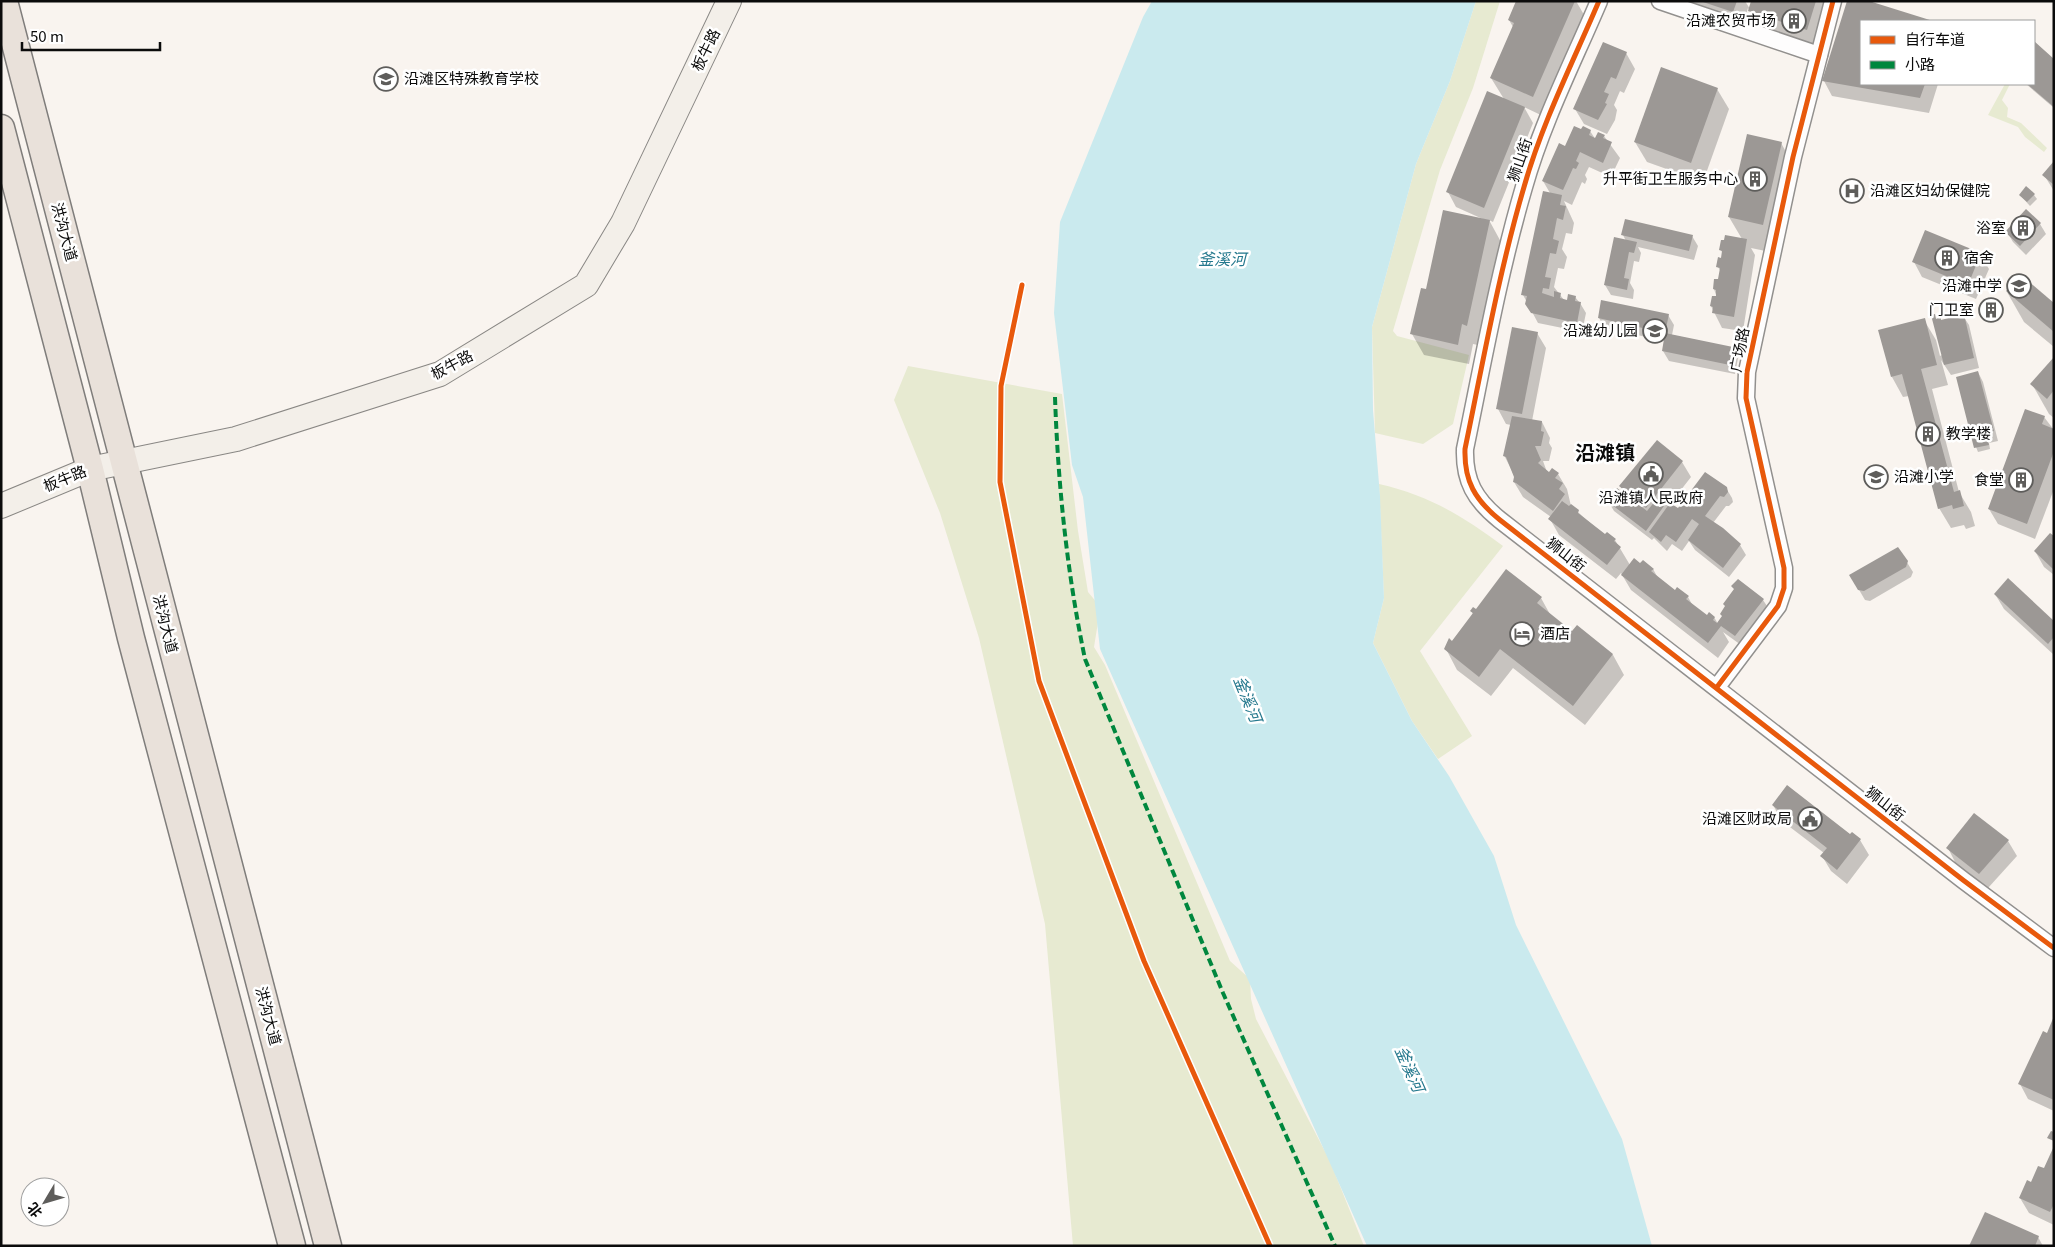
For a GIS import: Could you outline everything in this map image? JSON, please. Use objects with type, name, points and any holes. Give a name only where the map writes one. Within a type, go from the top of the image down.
[{"type":"main road","name":"洪沟大道","points":[[4,1],[328,1246]]},
{"type":"main road","name":"板牛路","points":[[1,506],[90,469],[236,439],[440,374],[586,286],[623,223],[729,1]]},
{"type":"main road","points":[[1,128],[90,469],[131,638],[292,1246]]},
{"type":"street","name":"狮山街","points":[[1599,1],[1537,147],[1511,233],[1469,429],[1464,465],[1468,481],[1484,507],[1963,880],[2054,948]]},
{"type":"street","points":[[1660,1],[1819,55]]},
{"type":"street","name":"广场路","points":[[1717,687],[1778,606],[1784,588],[1784,568],[1746,398],[1747,372],[1793,157],[1833,1]]},
{"type":"green space","points":[[1476,1],[1500,1],[1473,88],[1440,170],[1393,331],[1397,336],[1469,355],[1453,424],[1423,444],[1375,433],[1372,327],[1416,164],[1450,81]]},
{"type":"green space","points":[[2004,85],[2010,85],[2002,100],[2008,108],[2007,117],[2021,123],[2047,148],[2044,152],[2025,137],[2018,127],[1988,115]]},
{"type":"green space","points":[[908,366],[1062,394],[1078,531],[1088,592],[1098,604],[1098,622],[1094,647],[1105,665],[1230,961],[1250,979],[1251,999],[1256,1019],[1330,1161],[1364,1246],[1073,1246],[1045,924],[979,638],[940,513],[894,400]]},
{"type":"green space","points":[[1379,484],[1413,494],[1444,508],[1474,525],[1503,546],[1420,651],[1472,736],[1438,759],[1412,721],[1373,643],[1384,598]]},
{"type":"water","name":"釜溪河","points":[[1152,1],[1476,1],[1450,81],[1416,164],[1372,327],[1373,410],[1380,496],[1384,598],[1373,643],[1412,721],[1449,776],[1494,856],[1516,925],[1622,1139],[1652,1246],[1367,1246],[1100,649],[1083,497],[1072,465],[1054,313],[1060,222],[1143,17]]},
{"type":"building","points":[[1516,1],[1575,1],[1533,97],[1490,78],[1514,23],[1508,20]]},
{"type":"building","points":[[1700,1],[1737,1],[1733,12]]},
{"type":"building","name":"沿滩农贸市场","points":[[1751,1],[1816,1],[1807,30],[1748,11]]},
{"type":"building","points":[[1847,1],[1869,1],[1930,20],[1860,20],[1860,85],[1925,85],[1920,98],[1822,81]]},
{"type":"building","points":[[1603,42],[1627,52],[1616,79],[1611,77],[1604,92],[1609,94],[1605,103],[1607,104],[1598,120],[1573,109]]},
{"type":"building","points":[[2035,42],[2054,59],[2054,107],[2028,85],[2035,85]]},
{"type":"building","points":[[1661,67],[1718,88],[1691,163],[1634,142]]},
{"type":"building","points":[[1487,91],[1525,107],[1484,208],[1446,192]]},
{"type":"building","points":[[1574,126],[1581,129],[1583,126],[1591,130],[1589,135],[1595,138],[1598,132],[1605,135],[1603,138],[1612,142],[1603,163],[1580,152],[1576,161],[1579,163],[1576,169],[1573,168],[1563,190],[1542,181],[1559,143],[1565,146]]},
{"type":"building","name":"升平街卫生服务中心","points":[[1747,134],[1782,142],[1763,225],[1728,217]]},
{"type":"building","points":[[2054,161],[2054,185],[2042,175]]},
{"type":"building","points":[[2026,186],[2035,194],[2027,202],[2019,195]]},
{"type":"building","points":[[1543,191],[1562,195],[1560,205],[1566,206],[1563,220],[1557,218],[1553,239],[1559,241],[1556,254],[1550,253],[1545,277],[1551,278],[1549,289],[1543,288],[1542,293],[1554,297],[1554,291],[1561,293],[1560,298],[1567,300],[1568,294],[1576,296],[1575,301],[1581,302],[1577,323],[1531,313],[1525,304],[1527,296],[1521,295]]},
{"type":"building","name":"浴室","points":[[2026,209],[2041,223],[2020,246],[2005,232]]},
{"type":"building","points":[[1443,210],[1490,220],[1467,326],[1462,324],[1458,345],[1410,334],[1421,288],[1426,289]]},
{"type":"building","points":[[1625,219],[1693,235],[1689,251],[1621,235]]},
{"type":"building","name":"宿舍","points":[[1925,230],[1981,253],[1968,285],[1912,262]]},
{"type":"building","points":[[1725,235],[1747,239],[1734,317],[1712,313],[1713,307],[1710,306],[1712,296],[1716,296],[1716,290],[1713,289],[1714,279],[1718,279],[1720,268],[1716,267],[1718,257],[1721,258],[1722,251],[1719,250],[1721,240],[1724,240]]},
{"type":"building","points":[[1614,237],[1637,242],[1634,253],[1629,252],[1624,278],[1629,279],[1627,290],[1604,285]]},
{"type":"building","name":"宿舍","points":[[2020,274],[2054,303],[2054,332],[2006,291]]},
{"type":"building","points":[[1601,300],[1669,314],[1665,333],[1598,318]]},
{"type":"building","name":"门卫室","points":[[1996,305],[1998,313],[1987,316],[1985,307]]},
{"type":"building","points":[[1935,314],[1936,319],[1941,317],[1941,320],[1964,314],[1974,358],[1944,365],[1931,315]]},
{"type":"building","name":"教学楼","points":[[1925,318],[1937,365],[1921,369],[1954,492],[1960,490],[1964,506],[1953,509],[1952,505],[1938,509],[1902,374],[1891,377],[1878,330]]},
{"type":"building","points":[[1512,327],[1538,332],[1522,414],[1496,409]]},
{"type":"building","points":[[1665,333],[1733,347],[1730,365],[1662,351]]},
{"type":"building","points":[[2054,357],[2054,390],[2047,399],[2030,384]]},
{"type":"building","points":[[1978,371],[1994,431],[1986,434],[1989,445],[1974,448],[1956,377]]},
{"type":"building","name":"食堂","points":[[2025,409],[2045,416],[2042,424],[2054,429],[2054,451],[2027,524],[1988,509]]},
{"type":"building","points":[[1512,416],[1542,421],[1541,431],[1544,432],[1541,446],[1535,446],[1541,460],[1538,463],[1549,472],[1552,468],[1559,473],[1555,478],[1563,483],[1559,489],[1565,494],[1553,511],[1513,482],[1514,477],[1506,457],[1503,456]]},
{"type":"building","name":"沿滩镇人民政府","points":[[1657,440],[1683,461],[1646,508],[1619,486]]},
{"type":"building","points":[[1705,472],[1727,487],[1728,492],[1724,497],[1720,496],[1705,516],[1723,528],[1741,544],[1723,568],[1688,540],[1699,524],[1692,519],[1676,542],[1666,535],[1661,542],[1649,532],[1670,503],[1678,508]]},
{"type":"building","points":[[1617,488],[1647,511],[1656,500],[1664,506],[1646,531],[1607,501]]},
{"type":"building","points":[[1562,501],[1569,506],[1571,504],[1579,510],[1578,513],[1605,534],[1607,532],[1616,539],[1614,541],[1621,547],[1607,565],[1548,519]]},
{"type":"building","points":[[2050,533],[2054,536],[2054,570],[2034,551]]},
{"type":"building","points":[[1898,547],[1908,561],[1906,567],[1864,591],[1858,590],[1849,575]]},
{"type":"building","points":[[1634,558],[1640,563],[1643,560],[1654,569],[1651,571],[1675,590],[1677,587],[1689,596],[1686,599],[1707,615],[1709,612],[1715,617],[1713,620],[1717,623],[1722,616],[1720,614],[1725,606],[1723,604],[1734,589],[1731,586],[1738,579],[1764,599],[1735,636],[1721,626],[1708,643],[1621,575]]},
{"type":"building","name":"酒店","points":[[1506,569],[1542,597],[1537,603],[1572,631],[1577,625],[1613,654],[1573,706],[1500,649],[1479,677],[1444,649],[1449,638],[1452,641],[1473,613],[1470,611],[1473,607],[1476,609]]},
{"type":"building","points":[[2008,578],[2054,621],[2054,637],[2048,644],[1994,594]]},
{"type":"building","name":"沿滩区财政局","points":[[1787,785],[1850,834],[1852,832],[1861,839],[1837,870],[1820,856],[1827,848],[1772,805]]},
{"type":"building","points":[[1974,813],[2009,840],[1979,874],[1946,848]]},
{"type":"building","points":[[2054,1016],[2054,1100],[2018,1084],[2043,1031],[2047,1033]]},
{"type":"building","points":[[2051,1131],[2054,1132],[2054,1141],[2047,1138]]},
{"type":"building","points":[[2054,1146],[2054,1204],[2050,1212],[2019,1198],[2027,1180],[2031,1182],[2038,1166],[2044,1168]]},
{"type":"building","points":[[1985,1212],[2039,1236],[2035,1246],[1969,1246]]},
{"type":"marked path","points":[[1055,397],[1064,529],[1085,659],[1223,993],[1335,1246]]},
{"type":"cycle path","points":[[1599,1],[1531,163],[1515,219],[1492,317],[1465,449],[1467,471],[1473,489],[1491,513],[1963,880],[2054,948]]},
{"type":"cycle path","points":[[1717,687],[1778,606],[1784,588],[1784,568],[1746,398],[1747,372],[1793,157],[1833,1]]},
{"type":"cycle path","points":[[1022,285],[1001,386],[1000,482],[1039,681],[1144,961],[1270,1246]]},
{"type":"place","name":"沿滩农贸市场","points":[[1794,21]]},
{"type":"place","name":"沿滩区特殊教育学校","points":[[386,79]]},
{"type":"place","name":"升平街卫生服务中心","points":[[1755,179]]},
{"type":"place","name":"沿滩区妇幼保健院","points":[[1852,191]]},
{"type":"place","name":"浴室","points":[[2023,228]]},
{"type":"place","name":"宿舍","points":[[1947,258]]},
{"type":"place","name":"沿滩中学","points":[[2019,286]]},
{"type":"place","name":"门卫室","points":[[1991,310]]},
{"type":"place","name":"沿滩幼儿园","points":[[1655,331]]},
{"type":"place","name":"教学楼","points":[[1928,434]]},
{"type":"place","name":"沿滩镇人民政府","points":[[1651,474]]},
{"type":"place","name":"沿滩小学","points":[[1876,477]]},
{"type":"place","name":"食堂","points":[[2021,480]]},
{"type":"place","name":"酒店","points":[[1522,634]]},
{"type":"place","name":"沿滩区财政局","points":[[1810,819]]},
{"type":"district","name":"沿滩镇","points":[[1605,453]]}]
